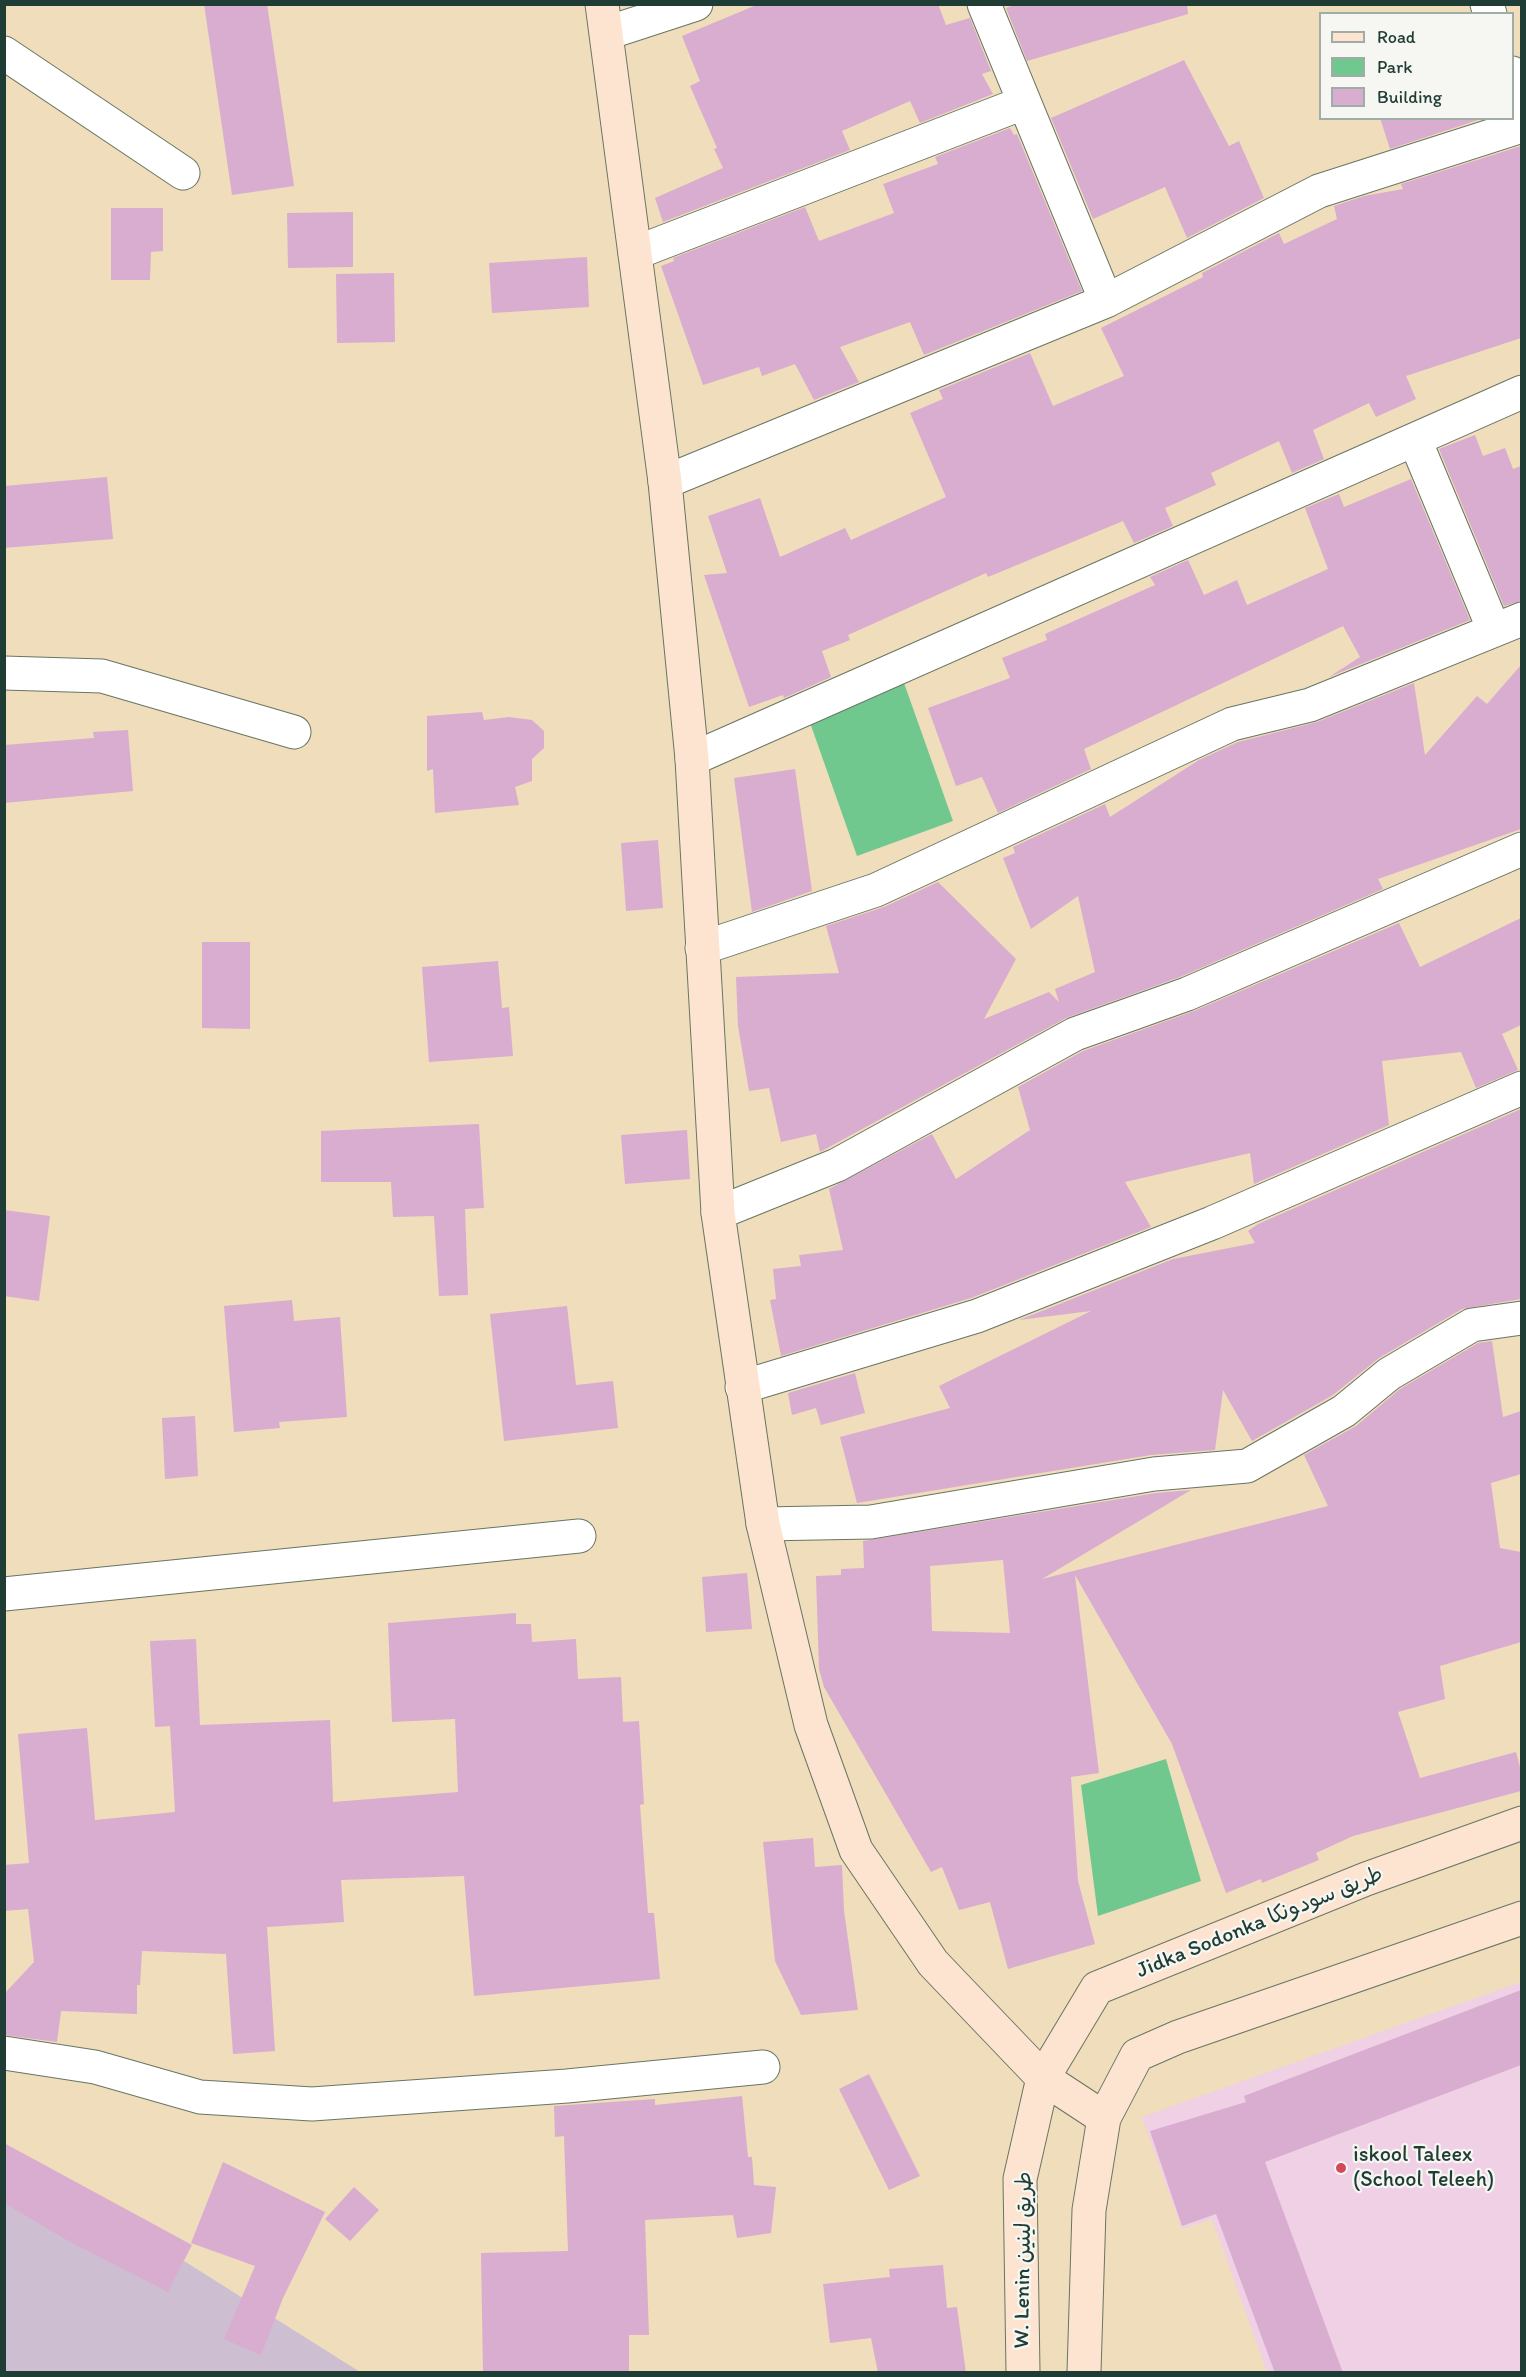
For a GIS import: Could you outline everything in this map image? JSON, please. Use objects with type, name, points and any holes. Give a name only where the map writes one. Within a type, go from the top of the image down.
[{"type":"street","points":[[696,4],[605,19],[665,482],[692,759],[718,1213],[763,1524],[811,1725],[856,1850],[933,1963],[1043,2078],[1104,2118]]},
{"type":"street","points":[[984,4],[1106,301]]},
{"type":"street","points":[[4,53],[183,172]]},
{"type":"street","points":[[1514,78],[1521,97]]},
{"type":"street","points":[[636,253],[1023,103]]},
{"type":"street","points":[[665,482],[1106,301],[1319,191],[1521,126]]},
{"type":"street","points":[[692,759],[1521,392]]},
{"type":"street","points":[[702,948],[876,890],[1232,724],[1310,705],[1508,624],[1415,440]]},
{"type":"street","points":[[4,673],[102,676],[294,732]]},
{"type":"street","points":[[718,1213],[837,1165],[1075,1034],[1187,994],[1521,849]]},
{"type":"street","points":[[742,1387],[977,1316],[1212,1223],[1521,1088]]},
{"type":"street","points":[[763,1524],[871,1522],[1154,1474],[1247,1466],[1344,1411],[1389,1374],[1472,1324],[1521,1318]]},
{"type":"street","points":[[4,1594],[579,1536]]},
{"type":"street","name":"Jidka Sodonka طريق سودونكا","points":[[1043,2078],[1096,1988],[1366,1879],[1521,1823]]},
{"type":"street","points":[[1084,2373],[1089,2210],[1104,2118],[1137,2055],[1178,2037],[1521,1918]]},
{"type":"street","points":[[4,2053],[95,2067],[200,2097],[312,2104],[567,2086],[763,2067]]},
{"type":"street","name":"W. Lenin طريق لينين","points":[[1023,2373],[1020,2180],[1043,2078]]},
{"type":"shaded area","name":"iskool Taleex (School Teleeh)","points":[[1521,1982],[1521,2372],[1267,2372],[1212,2219],[1182,2229],[1142,2117]]},
{"type":"shaded area","points":[[5,2148],[360,2372],[5,2372]]},
{"type":"green space","points":[[904,683],[953,821],[857,856],[808,717]]},
{"type":"green space","points":[[1166,1759],[1201,1881],[1098,1916],[1081,1785]]},
{"type":"building","points":[[204,4],[267,4],[294,186],[232,195]]},
{"type":"building","points":[[759,4],[938,4],[946,25],[970,18],[991,71],[982,74],[993,94],[920,123],[910,101],[842,131],[850,150],[663,222],[655,198],[723,168],[714,149],[717,148],[690,86],[700,81],[682,36]]},
{"type":"building","points":[[1017,4],[1187,4],[1188,14],[1027,61],[1006,8]]},
{"type":"building","points":[[1184,60],[1229,146],[1239,141],[1264,198],[1187,238],[1165,187],[1093,219],[1051,118]]},
{"type":"building","points":[[1381,120],[1478,120],[1390,149]]},
{"type":"building","points":[[1010,128],[1014,135],[1017,134],[1082,291],[924,355],[910,322],[840,347],[859,382],[814,400],[795,364],[762,376],[759,367],[703,385],[661,266],[674,261],[673,258],[805,207],[819,241],[894,213],[883,184],[938,164],[935,157]]},
{"type":"building","points":[[1521,146],[1521,338],[1406,376],[1416,399],[1376,417],[1369,403],[1313,430],[1324,459],[1292,473],[1279,441],[1211,473],[1216,485],[1165,508],[1173,526],[1134,543],[1123,521],[988,577],[986,573],[848,635],[850,640],[822,651],[831,677],[784,698],[783,695],[749,707],[704,575],[727,573],[708,516],[760,498],[780,557],[845,528],[851,540],[946,497],[910,413],[943,399],[939,390],[1030,353],[1053,406],[1124,376],[1101,328],[1203,277],[1202,273],[1279,233],[1284,244],[1337,219],[1334,206],[1364,196],[1403,189],[1401,184]]},
{"type":"building","points":[[111,208],[163,208],[163,251],[151,252],[150,280],[111,280]]},
{"type":"building","points":[[353,212],[353,267],[288,268],[287,213]]},
{"type":"building","points":[[587,257],[589,307],[492,313],[489,263]]},
{"type":"building","points":[[394,273],[395,342],[337,343],[336,274]]},
{"type":"building","points":[[1475,435],[1483,456],[1505,448],[1513,469],[1521,466],[1521,601],[1504,606],[1439,449]]},
{"type":"building","points":[[107,477],[113,539],[4,548],[4,486]]},
{"type":"building","points":[[1411,479],[1470,620],[1329,677],[1360,657],[1343,626],[1084,749],[1091,769],[998,813],[982,777],[956,786],[928,708],[1010,678],[1002,658],[1047,640],[1045,634],[1155,585],[1150,577],[1188,560],[1204,595],[1237,580],[1247,605],[1328,569],[1305,508],[1339,494],[1344,507]]},
{"type":"building","points":[[1521,665],[1521,829],[1378,879],[1383,889],[1180,977],[1066,1018],[820,1152],[816,1134],[781,1142],[769,1088],[749,1091],[738,1026],[736,977],[839,973],[826,926],[884,907],[938,882],[1016,959],[984,1019],[1049,992],[1059,1002],[1055,989],[1095,972],[1078,896],[1031,929],[1003,858],[1015,853],[1013,847],[1105,804],[1110,817],[1199,760],[1238,742],[1317,722],[1414,683],[1425,755],[1477,696],[1487,704]]},
{"type":"building","points":[[482,712],[484,720],[509,717],[532,720],[544,731],[544,748],[532,759],[532,781],[515,787],[519,805],[435,813],[433,769],[427,771],[427,716]]},
{"type":"building","points":[[128,730],[133,791],[4,803],[4,745],[94,738],[93,732]]},
{"type":"building","points":[[795,769],[812,891],[752,912],[734,778]]},
{"type":"building","points":[[658,840],[663,908],[626,911],[621,843]]},
{"type":"building","points":[[1521,918],[1521,1025],[1502,1034],[1518,1070],[1476,1088],[1461,1052],[1382,1061],[1389,1125],[1254,1184],[1250,1153],[1125,1182],[1151,1227],[971,1298],[781,1356],[770,1300],[776,1299],[773,1269],[801,1266],[799,1255],[843,1250],[829,1189],[932,1134],[956,1179],[1030,1130],[1018,1087],[1083,1051],[1194,1011],[1399,923],[1420,967]]},
{"type":"building","points":[[202,942],[250,942],[250,1029],[202,1028]]},
{"type":"building","points":[[498,961],[502,1008],[509,1007],[513,1056],[429,1062],[422,967]]},
{"type":"building","points":[[1521,1109],[1521,1299],[1462,1309],[1379,1358],[1333,1395],[1252,1441],[1223,1390],[1215,1450],[1151,1455],[857,1503],[840,1437],[950,1408],[939,1386],[1091,1311],[1019,1320],[1173,1259],[1255,1243],[1248,1231],[1258,1224]]},
{"type":"building","points":[[479,1124],[484,1208],[465,1209],[468,1295],[439,1296],[434,1216],[393,1217],[391,1182],[321,1182],[321,1131]]},
{"type":"building","points":[[687,1130],[690,1179],[625,1184],[621,1135]]},
{"type":"building","points":[[4,1210],[50,1216],[39,1301],[4,1296]]},
{"type":"building","points":[[292,1300],[294,1321],[340,1317],[347,1417],[279,1422],[280,1428],[234,1432],[224,1306]]},
{"type":"building","points":[[567,1306],[576,1385],[613,1381],[618,1428],[504,1441],[490,1314]]},
{"type":"building","points":[[1492,1341],[1503,1417],[1521,1411],[1521,1474],[1491,1483],[1500,1548],[1521,1552],[1521,1642],[1440,1666],[1445,1699],[1398,1712],[1420,1778],[1516,1752],[1521,1771],[1521,1791],[1353,1836],[1316,1853],[1319,1860],[1262,1883],[1261,1879],[1226,1893],[1172,1744],[1075,1575],[1099,1773],[1071,1777],[1078,1881],[1095,1944],[1008,1969],[990,1902],[959,1910],[942,1867],[931,1872],[824,1687],[819,1669],[816,1576],[841,1575],[841,1569],[864,1568],[863,1541],[1156,1493],[1191,1490],[1042,1579],[1328,1506],[1304,1455],[1356,1426],[1400,1389],[1478,1343]],"holes":[[[1003,1560],[1010,1633],[932,1631],[930,1566]]]},
{"type":"building","points":[[855,1373],[865,1413],[821,1425],[816,1408],[792,1415],[788,1393]]},
{"type":"building","points":[[195,1416],[198,1476],[165,1479],[162,1418]]},
{"type":"building","points":[[747,1573],[752,1629],[706,1632],[702,1577]]},
{"type":"building","points":[[516,1613],[516,1624],[531,1624],[532,1642],[576,1639],[578,1679],[621,1677],[623,1722],[639,1721],[644,1804],[640,1805],[648,1913],[654,1913],[660,1979],[474,1996],[464,1876],[341,1880],[344,1922],[267,1927],[275,2051],[233,2054],[226,1954],[142,1951],[140,1985],[137,1985],[137,2014],[61,2011],[57,2042],[4,2035],[4,1994],[34,1962],[28,1909],[4,1911],[4,1865],[29,1863],[18,1734],[87,1728],[95,1820],[175,1812],[170,1726],[155,1727],[150,1641],[196,1639],[200,1725],[330,1720],[333,1802],[458,1792],[455,1719],[392,1722],[388,1623]]},
{"type":"building","points":[[813,1838],[815,1867],[842,1865],[844,1911],[858,2010],[801,2015],[775,1961],[763,1842]]},
{"type":"building","points":[[1521,1990],[1521,2065],[1265,2162],[1343,2373],[1275,2373],[1216,2214],[1182,2226],[1150,2131],[1246,2102],[1244,2096]]},
{"type":"building","points":[[869,2074],[920,2176],[889,2190],[839,2089]]},
{"type":"building","points":[[742,2096],[748,2157],[752,2157],[754,2185],[776,2187],[771,2233],[737,2238],[733,2215],[645,2220],[649,2335],[629,2335],[629,2373],[483,2373],[481,2253],[568,2251],[564,2136],[555,2137],[554,2106],[655,2099],[655,2105]]},
{"type":"building","points":[[4,2143],[192,2245],[168,2292],[72,2243],[4,2203]]},
{"type":"building","points":[[223,2162],[325,2212],[283,2298],[261,2355],[224,2339],[255,2266],[191,2243]]},
{"type":"building","points":[[354,2187],[379,2210],[350,2241],[325,2219]]},
{"type":"building","points":[[943,2265],[947,2308],[957,2307],[966,2373],[878,2373],[871,2338],[830,2343],[823,2284],[890,2277],[889,2269]]},
{"type":"place","name":"iskool Taleex (School Teleeh)","points":[[1341,2168]]}]
